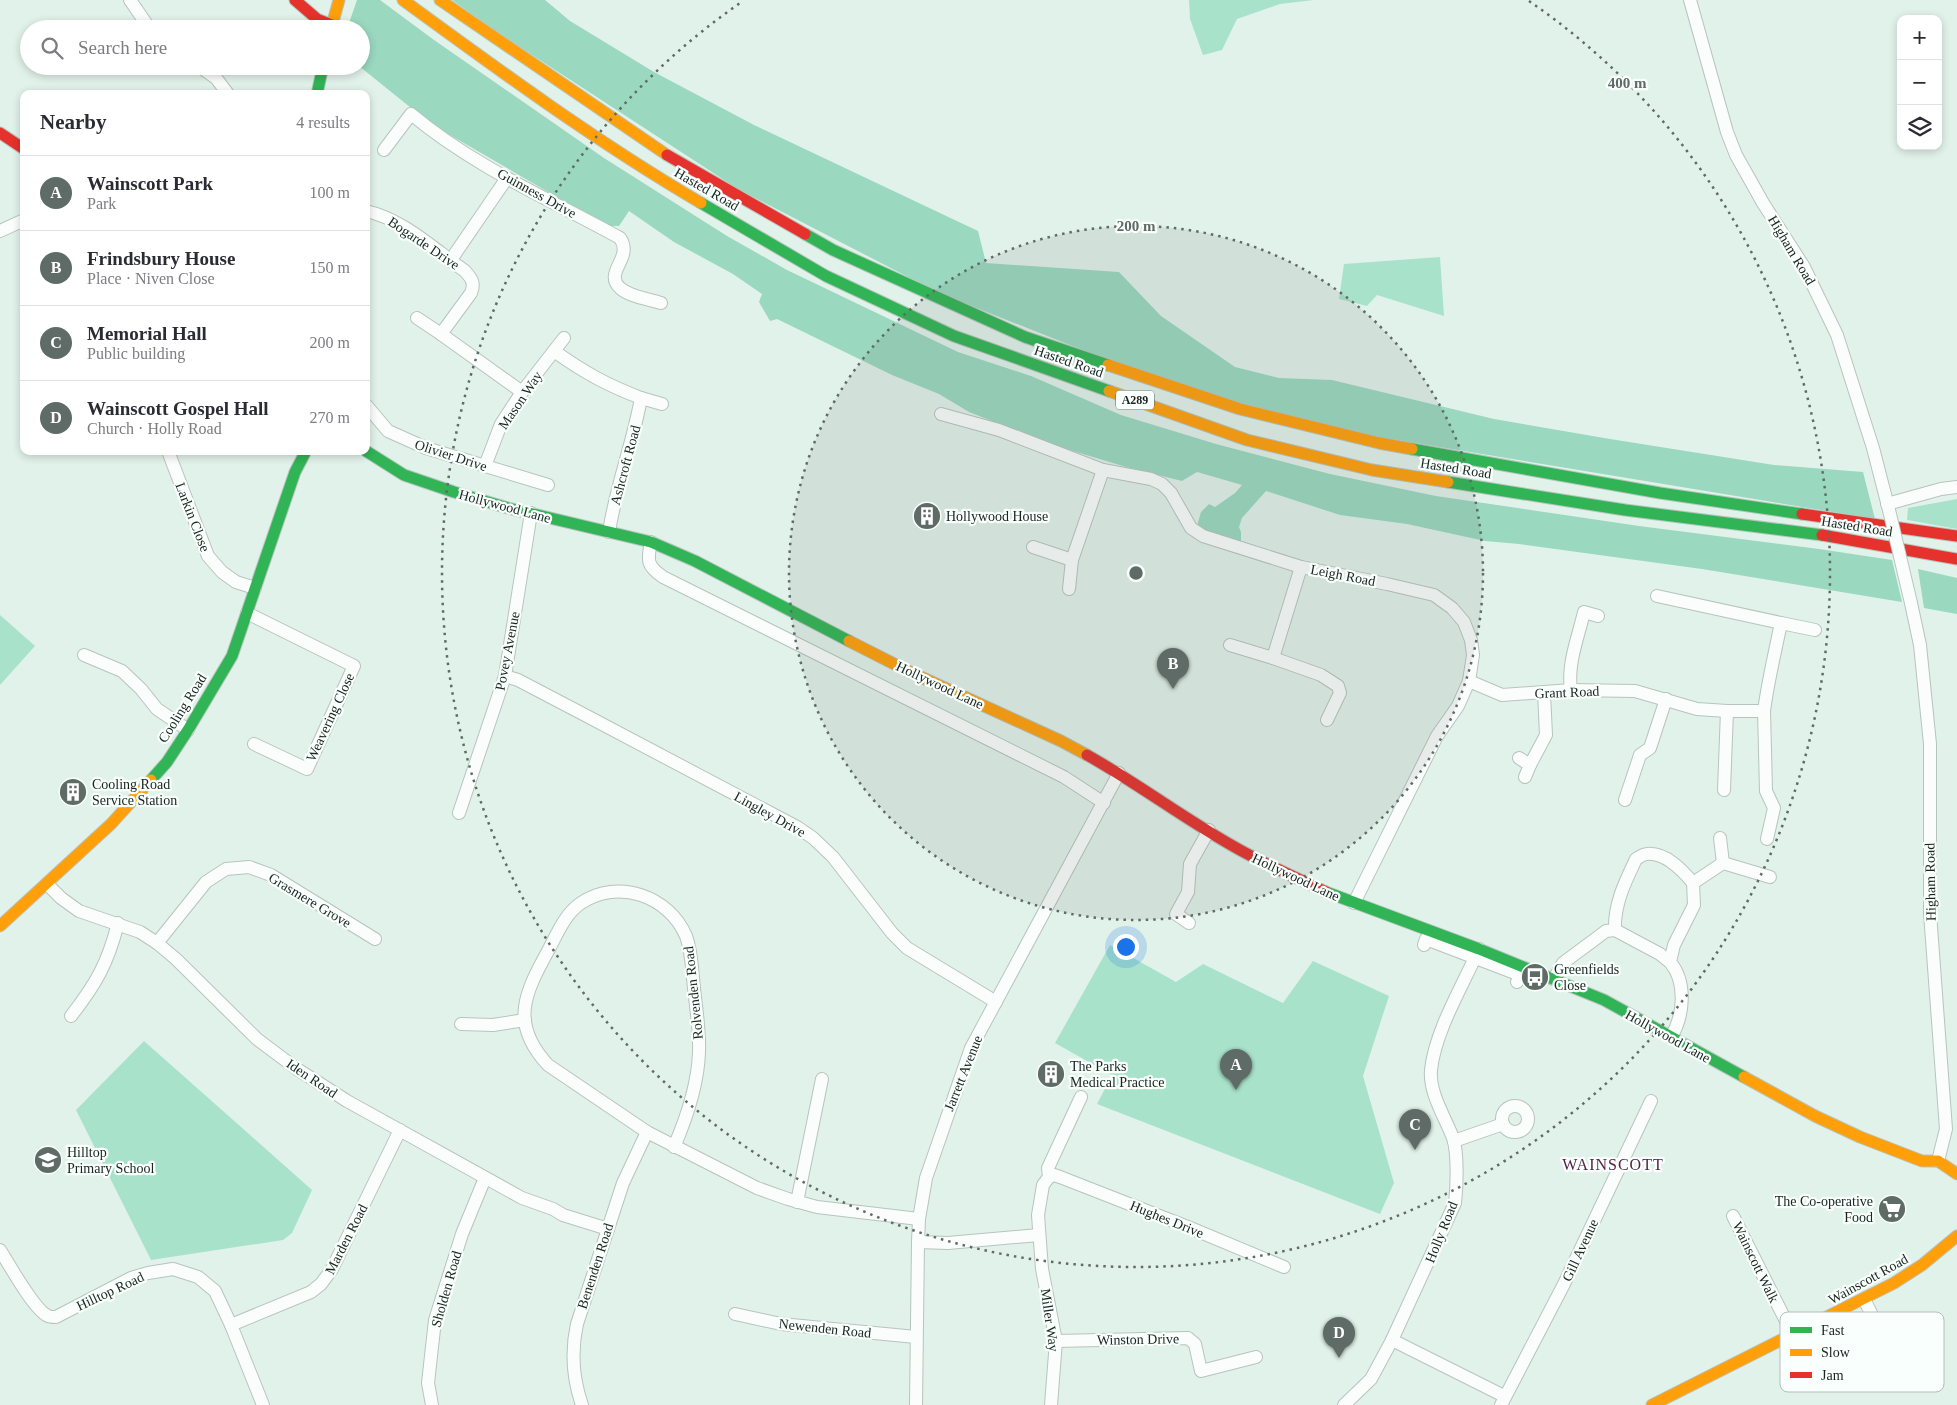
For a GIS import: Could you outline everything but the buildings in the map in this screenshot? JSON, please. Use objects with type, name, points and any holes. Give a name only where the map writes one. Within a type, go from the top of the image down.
[{"type":"main road","points":[[294,0],[320,20]]},
{"type":"main road","name":"Hasted Road","points":[[403,0],[500,71],[660,180],[826,276],[954,336],[1247,440],[1372,470],[1625,510],[1838,537],[1957,559]]},
{"type":"main road","name":"Hasted Road","points":[[440,0],[672,158],[833,250],[1025,337],[1240,409],[1379,443],[1660,493],[1957,536]]},
{"type":"main road","points":[[334,20],[339,1]]},
{"type":"main road","points":[[318,90],[321,75]]},
{"type":"main road","points":[[0,133],[20,146]]},
{"type":"main road","name":"Hollywood Lane","points":[[370,454],[404,475],[463,495],[651,542],[710,568],[912,673],[1061,741],[1120,773],[1238,849],[1276,869],[1477,954],[1554,979],[1604,1000],[1833,1124],[1922,1161],[1938,1161],[1957,1174]]},
{"type":"main road","name":"Cooling Road","points":[[0,926],[111,824],[138,796],[167,762],[188,730],[232,656],[295,472],[304,455]]},
{"type":"main road","name":"Wainscott Road","points":[[1840,1312],[1864,1300],[1922,1265],[1957,1236]]},
{"type":"main road","name":"Wainscott Road","points":[[1652,1405],[1780,1341]]},
{"type":"street","points":[[130,0],[144,20]]},
{"type":"street","name":"Higham Road","points":[[1690,0],[1727,132],[1736,154],[1763,203],[1804,267],[1837,335],[1873,448],[1920,645],[1930,744],[1930,913],[1946,1129],[1938,1161]]},
{"type":"street","points":[[212,75],[225,90]]},
{"type":"street","name":"Guinness Drive","points":[[384,150],[411,114],[448,142],[507,178],[620,238],[625,245],[624,253],[615,272],[615,280],[620,288],[661,303]]},
{"type":"street","points":[[450,261],[507,178]]},
{"type":"street","name":"Bogarde Drive","points":[[370,212],[377,213],[405,228],[465,271],[472,279],[474,286],[471,293],[440,334]]},
{"type":"street","points":[[0,231],[20,222]]},
{"type":"street","points":[[417,318],[522,392]]},
{"type":"street","name":"Mason Way","points":[[485,466],[501,424],[522,392],[564,338]]},
{"type":"street","points":[[554,352],[607,385],[662,404]]},
{"type":"street","name":"Ashcroft Road","points":[[609,532],[641,398]]},
{"type":"street","name":"Olivier Drive","points":[[370,410],[388,431],[426,448],[548,485]]},
{"type":"street","name":"Leigh Road","points":[[941,414],[999,430],[1103,470],[1152,479],[1162,484],[1171,493],[1191,528],[1203,536],[1301,568],[1395,585],[1434,595],[1452,608],[1464,622],[1472,640],[1473,655],[1469,681],[1458,706],[1437,736],[1354,903]]},
{"type":"street","name":"Larkin Close","points":[[170,455],[208,556],[222,572],[236,582],[255,588]]},
{"type":"street","points":[[1069,589],[1072,560],[1103,470]]},
{"type":"street","points":[[1888,507],[1940,489],[1957,487]]},
{"type":"street","name":"Povey Avenue","points":[[459,813],[505,676],[531,513]]},
{"type":"street","name":"Hollywood Lane","points":[[651,542],[648,559],[652,569],[663,577],[1064,777],[1104,803]]},
{"type":"street","points":[[1032,548],[1072,560]]},
{"type":"street","points":[[1273,658],[1301,568]]},
{"type":"street","points":[[1657,596],[1815,630]]},
{"type":"street","points":[[1571,690],[1570,672],[1579,611],[1598,616]]},
{"type":"street","name":"Weavering Close","points":[[247,613],[354,666],[307,769],[254,744]]},
{"type":"street","points":[[1767,839],[1774,808],[1766,791],[1764,711],[1768,677],[1775,655],[1781,623]]},
{"type":"street","points":[[1230,645],[1321,675],[1338,686],[1340,693],[1327,720]]},
{"type":"street","points":[[84,655],[122,671],[141,689],[157,709],[188,730]]},
{"type":"street","name":"Lingley Drive","points":[[505,676],[518,680],[797,827],[813,838],[833,857],[892,933],[907,948],[996,1002]]},
{"type":"street","name":"Grant Road","points":[[1469,681],[1502,694],[1571,690],[1635,691],[1697,708],[1727,711],[1764,711]]},
{"type":"street","points":[[1524,777],[1546,735],[1544,693]]},
{"type":"street","points":[[1625,800],[1640,755],[1650,748],[1666,699]]},
{"type":"street","points":[[1724,790],[1727,711]]},
{"type":"street","points":[[1519,758],[1530,765]]},
{"type":"street","name":"Jarrett Avenue","points":[[916,1405],[919,1219],[926,1178],[971,1048],[1120,773]]},
{"type":"street","points":[[1189,924],[1176,914],[1188,892],[1190,864],[1209,830]]},
{"type":"street","points":[[1720,838],[1723,863]]},
{"type":"street","points":[[1615,930],[1618,900],[1636,858],[1647,854],[1660,856],[1679,867],[1693,883],[1694,905],[1674,945],[1670,962]]},
{"type":"street","points":[[1723,863],[1770,877]]},
{"type":"street","points":[[1693,883],[1723,863]]},
{"type":"street","name":"Grasmere Grove","points":[[157,943],[206,882],[226,869],[249,867],[271,875],[375,939]]},
{"type":"street","name":"Iden Road","points":[[47,884],[61,898],[79,911],[140,932],[157,943],[258,1039],[297,1069],[347,1101],[522,1198],[553,1209],[563,1215],[608,1229]]},
{"type":"street","name":"Rolvenden Road","points":[[674,1147],[691,1104],[697,1077],[699,1051],[689,946],[676,920],[662,906],[646,896],[617,892],[607,893],[588,899],[573,909],[561,926],[528,990],[525,1020],[529,1038],[534,1048],[548,1065],[647,1132],[674,1147],[757,1188],[797,1202],[822,1208],[919,1219]]},
{"type":"street","points":[[71,1016],[104,969],[113,945],[118,923]]},
{"type":"street","points":[[1554,979],[1562,963],[1606,930],[1615,930],[1660,954],[1677,970],[1682,993],[1681,1014],[1676,1030],[1671,1037]]},
{"type":"street","points":[[1424,946],[1426,939],[1477,954],[1520,975],[1517,982]]},
{"type":"street","name":"Holly Road","points":[[1344,1405],[1371,1379],[1392,1340],[1454,1202],[1457,1186],[1454,1141],[1435,1094],[1431,1071],[1439,1037],[1477,954]]},
{"type":"street","points":[[461,1024],[493,1025],[525,1020]]},
{"type":"street","points":[[797,1202],[822,1079]]},
{"type":"street","name":"Miller Way","points":[[1051,1405],[1056,1341],[1042,1269],[1038,1215],[1043,1185],[1049,1177],[1048,1168],[1081,1098]]},
{"type":"street","name":"Gill Avenue","points":[[1392,1340],[1446,1368],[1502,1401],[1564,1284],[1651,1101]]},
{"type":"street","points":[[1454,1141],[1503,1124]]},
{"type":"street","name":"Marden Road","points":[[231,1325],[308,1294],[322,1282],[332,1269],[400,1130]]},
{"type":"street","name":"Benenden Road","points":[[582,1405],[574,1368],[574,1337],[580,1311],[623,1183],[647,1132]]},
{"type":"street","name":"Hughes Drive","points":[[1049,1177],[1054,1175],[1060,1177],[1284,1267]]},
{"type":"street","name":"Sholden Road","points":[[432,1405],[428,1383],[435,1320],[462,1234],[485,1178]]},
{"type":"street","name":"Wainscott Walk","points":[[1733,1216],[1781,1312]]},
{"type":"street","points":[[918,1242],[948,1243],[1039,1235]]},
{"type":"street","name":"Hilltop Road","points":[[0,1250],[30,1297],[41,1312],[48,1316],[56,1317],[131,1278],[173,1269],[198,1277],[215,1291],[231,1325],[263,1405]]},
{"type":"street","points":[[1864,1300],[1870,1312]]},
{"type":"street","name":"Newenden Road","points":[[735,1314],[781,1324],[916,1337]]},
{"type":"street","name":"Winston Drive","points":[[1056,1341],[1188,1338],[1195,1344],[1201,1371],[1256,1357]]},
{"type":"green space","points":[[357,0],[380,0],[434,40],[604,158],[727,236],[787,270],[958,352],[1031,376],[1121,415],[1216,444],[1330,474],[1436,496],[1892,560],[1902,602],[1702,569],[1485,541],[1407,524],[1340,515],[1266,491],[1242,518],[1239,527],[1241,541],[1223,539],[1212,535],[1197,526],[1201,512],[1209,504],[1215,507],[1235,493],[1242,485],[1197,472],[1182,481],[1126,467],[1050,444],[969,412],[939,394],[892,375],[777,319],[770,321],[759,302],[762,294],[733,274],[674,242],[629,211],[619,226],[607,226],[431,124],[370,75],[370,20],[350,20]]},
{"type":"green space","points":[[452,0],[545,0],[570,21],[654,72],[754,125],[978,231],[986,263],[1119,272],[1161,316],[1235,367],[1279,378],[1332,380],[1494,419],[1610,439],[1774,465],[1863,472],[1875,519],[1361,434],[1226,399],[1105,359],[939,293],[738,189],[497,32]]},
{"type":"green space","points":[[1189,0],[1314,0],[1280,4],[1237,19],[1222,50],[1203,55],[1190,19]]},
{"type":"green space","points":[[1440,257],[1444,316],[1377,295],[1367,306],[1339,299],[1344,264]]},
{"type":"green space","points":[[1957,499],[1957,529],[1907,520],[1908,508]]},
{"type":"green space","points":[[1918,569],[1957,578],[1957,614],[1924,608]]},
{"type":"green space","points":[[0,615],[35,646],[0,685]]},
{"type":"green space","points":[[1110,945],[1176,982],[1203,964],[1283,1003],[1313,961],[1389,996],[1363,1076],[1394,1183],[1380,1214],[1097,1104],[1112,1075],[1055,1043]]},
{"type":"green space","points":[[144,1041],[312,1190],[292,1233],[283,1240],[151,1260],[76,1110]]},
{"type":"traffic: fast","points":[[318,90],[321,75]]},
{"type":"traffic: fast","points":[[701,203],[826,276],[954,336],[1109,391]]},
{"type":"traffic: fast","points":[[805,234],[833,250],[1025,337],[1108,365]]},
{"type":"traffic: fast","points":[[1412,449],[1660,493],[1802,514]]},
{"type":"traffic: fast","points":[[370,454],[404,475],[454,492],[508,508],[651,542],[695,561],[849,641]]},
{"type":"traffic: fast","points":[[151,780],[167,762],[188,730],[232,656],[295,472],[304,455]]},
{"type":"traffic: fast","points":[[1448,482],[1625,510],[1822,535]]},
{"type":"traffic: fast","points":[[1326,892],[1479,949],[1604,1000],[1744,1077]]},
{"type":"traffic: slow","points":[[333,20],[339,0]]},
{"type":"traffic: slow","points":[[403,0],[587,131],[701,203]]},
{"type":"traffic: slow","points":[[440,0],[667,155]]},
{"type":"traffic: slow","points":[[1108,365],[1240,409],[1379,443],[1412,449]]},
{"type":"traffic: slow","points":[[1109,391],[1247,440],[1372,470],[1448,482]]},
{"type":"traffic: slow","points":[[849,641],[912,673],[1061,741],[1087,755]]},
{"type":"traffic: slow","points":[[0,926],[111,824],[151,780]]},
{"type":"traffic: slow","points":[[1744,1077],[1815,1116],[1860,1137],[1922,1161],[1938,1161],[1957,1174]]},
{"type":"traffic: slow","points":[[1836,1312],[1894,1283],[1922,1265],[1957,1236]]},
{"type":"traffic: slow","points":[[1652,1405],[1780,1340]]},
{"type":"traffic: jam","points":[[295,0],[320,20]]},
{"type":"traffic: jam","points":[[0,133],[20,146]]},
{"type":"traffic: jam","points":[[667,155],[805,234]]},
{"type":"traffic: jam","points":[[1802,514],[1957,536]]},
{"type":"traffic: jam","points":[[1822,535],[1957,559]]},
{"type":"traffic: jam","points":[[1087,755],[1220,839],[1326,892]]},
{"type":"place","name":"Hollywood House","points":[[927,516]]},
{"type":"place","name":"Frindsbury House","points":[[1173,689]]},
{"type":"place","name":"Cooling Road Service Station","points":[[73,792]]},
{"type":"place","name":"Greenfields Close","points":[[1535,977]]},
{"type":"place","name":"The Parks Medical Practice","points":[[1051,1074]]},
{"type":"place","name":"Wainscott Park","points":[[1236,1090]]},
{"type":"place","name":"Memorial Hall","points":[[1415,1150]]},
{"type":"place","name":"Hilltop Primary School","points":[[48,1160]]},
{"type":"place","name":"The Co-operative Food","points":[[1892,1209]]},
{"type":"place","name":"Wainscott Gospel Hall","points":[[1339,1358]]},
{"type":"district","name":"WAINSCOTT","points":[[1613,1164]]}]
